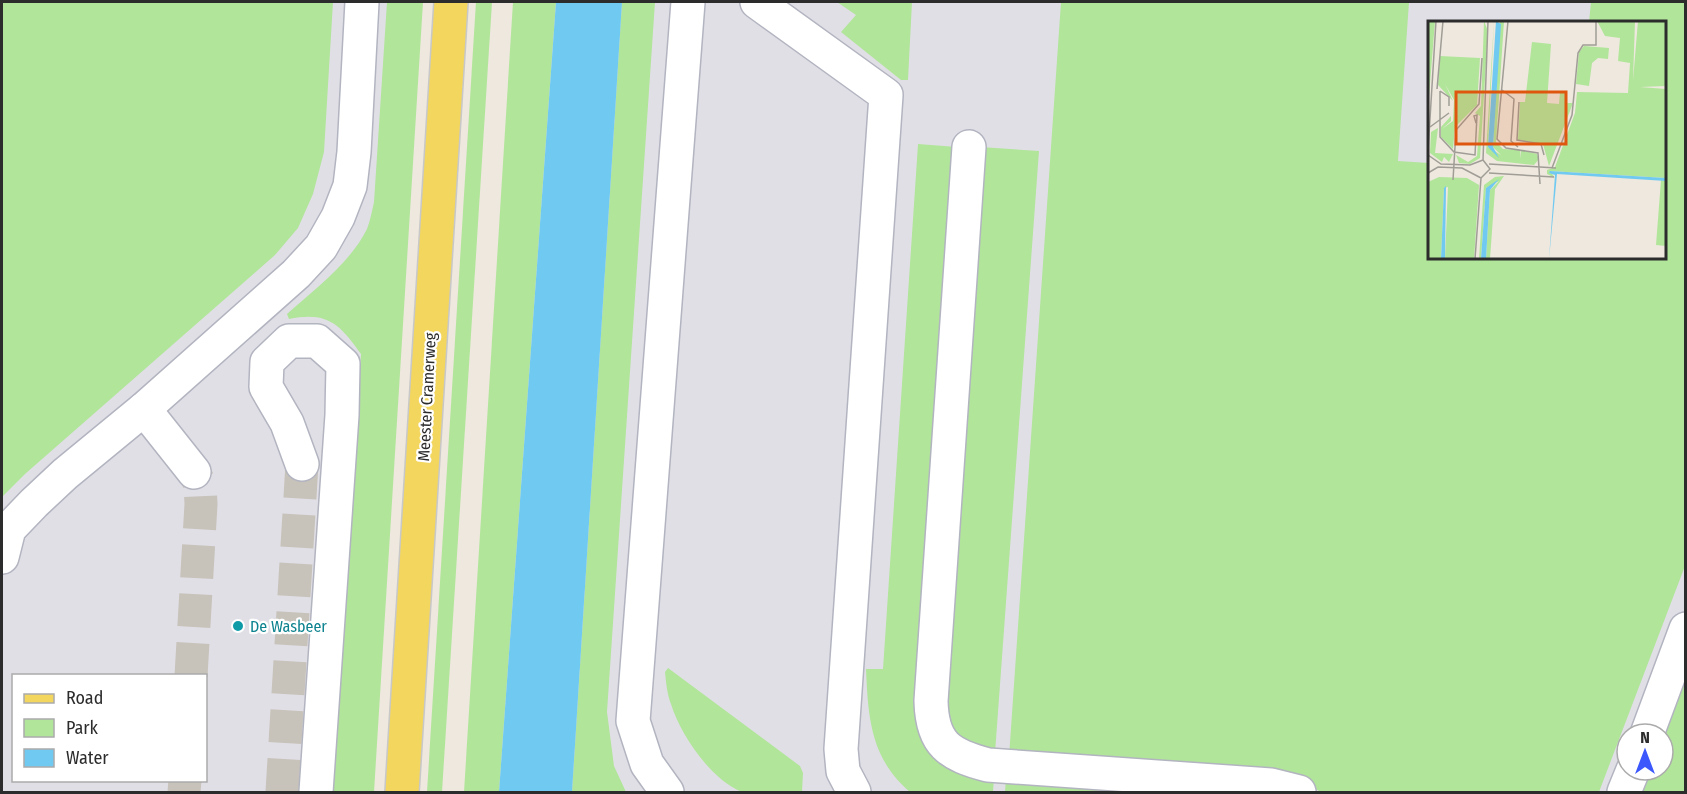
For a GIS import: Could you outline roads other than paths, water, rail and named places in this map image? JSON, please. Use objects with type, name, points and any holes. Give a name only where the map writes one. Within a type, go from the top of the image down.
[{"type":"main road","name":"Meester Cramerweg","points":[[402,792],[451,2]]},
{"type":"lane","points":[[2,557],[9,529],[34,503],[296,274],[321,247],[338,217],[350,186],[362,2]]},
{"type":"lane","points":[[667,792],[647,764],[633,721],[688,2]]},
{"type":"lane","points":[[757,2],[886,95],[842,749],[843,771],[854,792]]},
{"type":"lane","points":[[969,147],[931,701],[934,729],[940,742],[966,760],[988,765],[1271,785],[1299,792]]},
{"type":"lane","points":[[302,464],[287,423],[266,387],[267,362],[289,341],[317,341],[343,364],[342,415],[316,792]]},
{"type":"lane","points":[[144,409],[194,472]]},
{"type":"lane","points":[[1651,722],[1686,629]]},
{"type":"water","points":[[556,2],[622,2],[572,792],[499,792]]},
{"type":"tunnel","points":[[282,792],[302,464]]},
{"type":"tunnel","points":[[191,674],[201,504],[200,484],[194,472]]},
{"type":"tunnel","points":[[184,792],[185,782]]},
{"type":"place","name":"De Wasbeer","points":[[238,626]]}]
